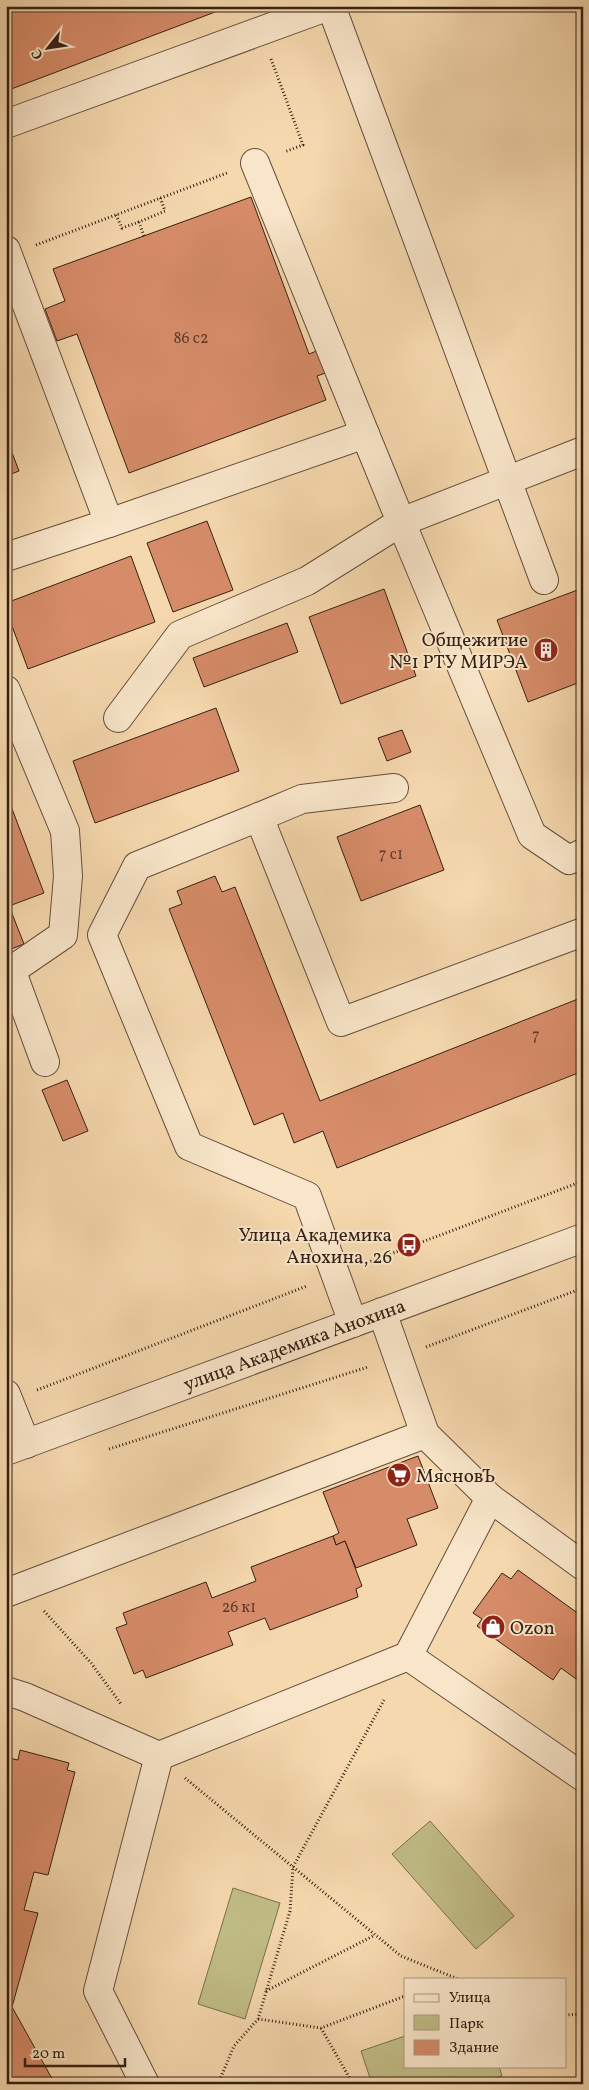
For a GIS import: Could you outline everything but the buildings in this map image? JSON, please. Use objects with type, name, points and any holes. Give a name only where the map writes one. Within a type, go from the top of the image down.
[{"type":"street","points":[[6,124],[330,6],[505,480],[544,580]]},
{"type":"street","points":[[255,163],[401,522],[532,835],[569,860],[583,853]]},
{"type":"street","points":[[7,253],[110,523]]},
{"type":"street","points":[[6,557],[110,523],[365,434]]},
{"type":"street","points":[[118,718],[180,635],[307,581],[401,522],[583,451]]},
{"type":"street","points":[[6,690],[65,831],[68,876],[63,934],[9,973],[46,1062]]},
{"type":"street","points":[[354,1322],[307,1196],[189,1146],[102,935],[137,866],[302,799],[394,788]]},
{"type":"street","points":[[259,817],[341,1022],[583,932]]},
{"type":"street","name":"улица Академика Анохина","points":[[16,1447],[583,1238]]},
{"type":"street","points":[[382,1312],[425,1434],[490,1498],[583,1566]]},
{"type":"street","points":[[7,1397],[16,1447]]},
{"type":"street","points":[[15,1590],[425,1434]]},
{"type":"street","points":[[6,1691],[26,1697],[159,1756],[408,1656],[490,1498]]},
{"type":"street","points":[[408,1656],[583,1777]]},
{"type":"street","points":[[145,2084],[98,1990],[159,1756]]},
{"type":"path","points":[[7,253],[116,215],[303,145],[260,33]]},
{"type":"path","points":[[116,215],[122,228],[165,211],[160,197]]},
{"type":"path","points":[[138,222],[144,236]]},
{"type":"path","points":[[7,1397],[583,1181]]},
{"type":"path","points":[[100,1452],[399,1358],[583,1288]]},
{"type":"path","points":[[15,1590],[91,1663],[125,1710]]},
{"type":"path","points":[[218,2084],[234,2046],[258,2019],[290,1911],[293,1867],[408,1656]]},
{"type":"path","points":[[159,1756],[401,1956],[454,1978]]},
{"type":"path","points":[[266,1992],[375,1935]]},
{"type":"path","points":[[258,2019],[321,2028],[404,1996]]},
{"type":"path","points":[[566,2015],[583,2014]]},
{"type":"path","points":[[321,2028],[353,2084]]},
{"type":"green space","points":[[430,1821],[514,1916],[476,1949],[392,1854]]},
{"type":"green space","points":[[233,1888],[280,1903],[245,2019],[198,2004]]},
{"type":"green space","points":[[404,2036],[404,2068],[500,2068],[502,2076],[478,2084],[372,2084],[361,2051]]},
{"type":"place","name":"Общежитие №1 РТУ МИРЭА","points":[[546,650]]},
{"type":"place","name":"Улица Академика Анохина, 26","points":[[409,1245]]},
{"type":"place","name":"МясновЪ","points":[[399,1475]]},
{"type":"place","name":"Ozon","points":[[493,1627]]}]
